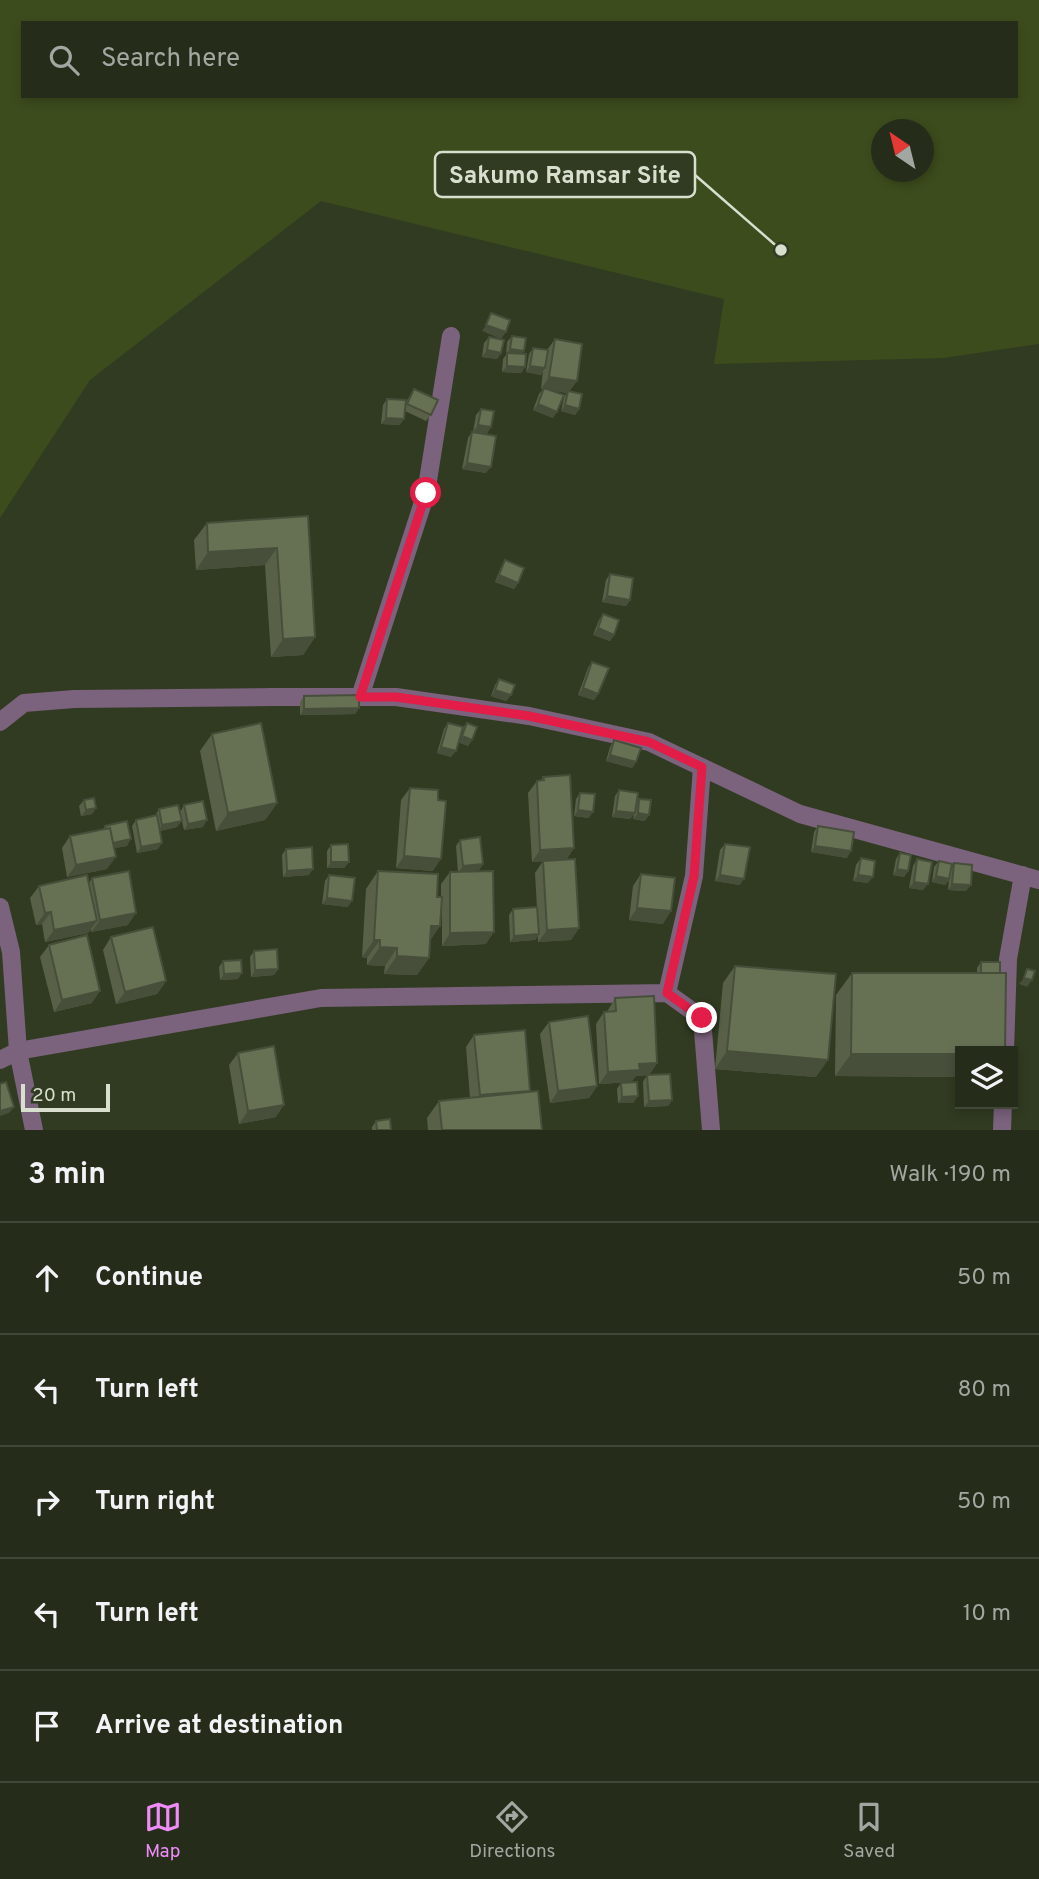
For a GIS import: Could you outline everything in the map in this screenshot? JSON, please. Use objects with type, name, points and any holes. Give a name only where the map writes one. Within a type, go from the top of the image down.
[{"type":"street","points":[[360,697],[426,493],[451,336]]},
{"type":"street","points":[[0,722],[24,703],[49,701],[396,697],[529,716],[649,742],[800,814],[1031,878],[1008,959],[1005,1046]]},
{"type":"street","points":[[667,993],[694,876],[702,767]]},
{"type":"street","points":[[0,906],[10,952],[18,1051],[34,1130]]},
{"type":"street","points":[[0,1060],[18,1051],[321,998],[667,993],[702,1018],[711,1130]]},
{"type":"street","points":[[1002,1130],[1003,1109]]},
{"type":"green space","points":[[0,0],[1039,0],[1039,344],[943,358],[714,364],[724,299],[321,201],[90,380],[0,518]]},
{"type":"building","points":[[491,313],[510,320],[506,332],[486,325]]},
{"type":"building","points":[[512,336],[526,338],[524,351],[510,349]]},
{"type":"building","points":[[489,337],[504,340],[501,353],[487,350]]},
{"type":"building","points":[[555,339],[582,344],[577,381],[549,377]]},
{"type":"building","points":[[533,348],[548,350],[545,368],[530,366]]},
{"type":"building","points":[[507,353],[526,354],[525,367],[507,366]]},
{"type":"building","points":[[544,388],[564,395],[557,412],[538,404]]},
{"type":"building","points":[[414,389],[438,400],[431,415],[407,404]]},
{"type":"building","points":[[568,391],[582,394],[579,409],[565,405]]},
{"type":"building","points":[[387,399],[406,400],[404,419],[386,418]]},
{"type":"building","points":[[481,409],[494,411],[491,427],[478,425]]},
{"type":"building","points":[[472,432],[496,436],[491,467],[467,463]]},
{"type":"building","points":[[308,516],[315,637],[283,639],[277,548],[208,552],[207,523]]},
{"type":"building","points":[[505,560],[524,568],[518,583],[499,575]]},
{"type":"building","points":[[610,574],[633,578],[630,600],[607,596]]},
{"type":"building","points":[[603,614],[619,620],[614,635],[598,628]]},
{"type":"building","points":[[592,662],[609,668],[598,694],[583,688]]},
{"type":"building","points":[[499,679],[515,685],[511,695],[495,690]]},
{"type":"building","points":[[359,695],[359,708],[304,709],[304,696]]},
{"type":"building","points":[[261,723],[277,803],[228,813],[212,734]]},
{"type":"building","points":[[448,723],[463,727],[456,751],[441,747]]},
{"type":"building","points":[[467,723],[477,727],[472,740],[462,736]]},
{"type":"building","points":[[614,740],[641,748],[636,762],[610,755]]},
{"type":"building","points":[[570,775],[574,848],[540,850],[537,781],[544,780],[543,777]]},
{"type":"building","points":[[410,788],[438,790],[438,800],[446,801],[441,859],[404,856]]},
{"type":"building","points":[[619,790],[638,793],[635,813],[616,811]]},
{"type":"building","points":[[580,793],[595,794],[593,812],[578,810]]},
{"type":"building","points":[[94,798],[96,808],[86,810],[84,800]]},
{"type":"building","points":[[639,799],[651,800],[649,815],[638,813]]},
{"type":"building","points":[[203,801],[207,820],[188,824],[184,805]]},
{"type":"building","points":[[178,805],[182,821],[162,825],[159,809]]},
{"type":"building","points":[[157,815],[162,843],[141,847],[136,820]]},
{"type":"building","points":[[127,821],[131,839],[113,843],[110,828],[106,829],[105,826]]},
{"type":"building","points":[[818,826],[854,832],[851,851],[815,846]]},
{"type":"building","points":[[110,828],[116,857],[76,865],[70,836]]},
{"type":"building","points":[[480,837],[483,864],[463,866],[460,840]]},
{"type":"building","points":[[348,844],[349,862],[331,862],[331,845]]},
{"type":"building","points":[[725,844],[750,847],[744,879],[720,875]]},
{"type":"building","points":[[312,847],[313,869],[287,871],[286,849]]},
{"type":"building","points":[[900,853],[911,855],[908,871],[897,869]]},
{"type":"building","points":[[861,858],[875,861],[873,877],[858,875]]},
{"type":"building","points":[[575,859],[579,928],[547,930],[543,861]]},
{"type":"building","points":[[917,859],[932,862],[928,884],[914,882]]},
{"type":"building","points":[[939,861],[952,864],[949,879],[936,876]]},
{"type":"building","points":[[954,863],[972,865],[971,885],[952,884]]},
{"type":"building","points":[[129,871],[136,913],[100,920],[92,878]]},
{"type":"building","points":[[378,871],[438,874],[437,897],[442,897],[440,926],[431,926],[429,958],[397,956],[397,948],[380,947],[380,940],[374,940]]},
{"type":"building","points":[[493,871],[494,932],[450,933],[450,872]]},
{"type":"building","points":[[641,874],[675,878],[671,911],[637,908]]},
{"type":"building","points":[[87,875],[97,921],[54,930],[51,912],[45,913],[39,886]]},
{"type":"building","points":[[329,875],[355,878],[352,901],[327,898]]},
{"type":"building","points":[[537,907],[539,934],[514,936],[513,909]]},
{"type":"building","points":[[153,927],[166,981],[125,992],[111,937]]},
{"type":"building","points":[[87,935],[100,991],[62,1000],[49,945]]},
{"type":"building","points":[[277,949],[278,969],[255,970],[254,951]]},
{"type":"building","points":[[241,960],[242,973],[224,974],[223,961]]},
{"type":"building","points":[[981,962],[1000,962],[1000,973],[981,973]]},
{"type":"building","points":[[735,966],[836,974],[828,1060],[727,1051]]},
{"type":"building","points":[[1027,969],[1035,971],[1032,980],[1024,978]]},
{"type":"building","points":[[852,973],[1006,973],[1005,1046],[955,1046],[955,1054],[851,1054]]},
{"type":"building","points":[[654,996],[657,1063],[639,1064],[640,1070],[608,1072],[604,1012],[616,1011],[615,998]]},
{"type":"building","points":[[588,1016],[597,1086],[558,1091],[549,1022]]},
{"type":"building","points":[[525,1030],[530,1091],[480,1095],[474,1035]]},
{"type":"building","points":[[274,1046],[284,1105],[248,1111],[238,1053]]},
{"type":"building","points":[[670,1074],[672,1100],[649,1101],[647,1075]]},
{"type":"building","points":[[6,1082],[14,1107],[0,1111],[0,1084]]},
{"type":"building","points":[[637,1082],[638,1096],[622,1097],[621,1083]]},
{"type":"building","points":[[538,1091],[542,1130],[442,1130],[439,1101]]},
{"type":"building","points":[[390,1119],[391,1130],[377,1130],[376,1121]]},
{"type":"place","name":"Sakumo Ramsar Site","points":[[781,250]]},
{"type":"route","points":[[426,493],[360,697],[396,697],[529,716],[649,742],[702,767],[694,876],[667,993],[702,1018]]}]
